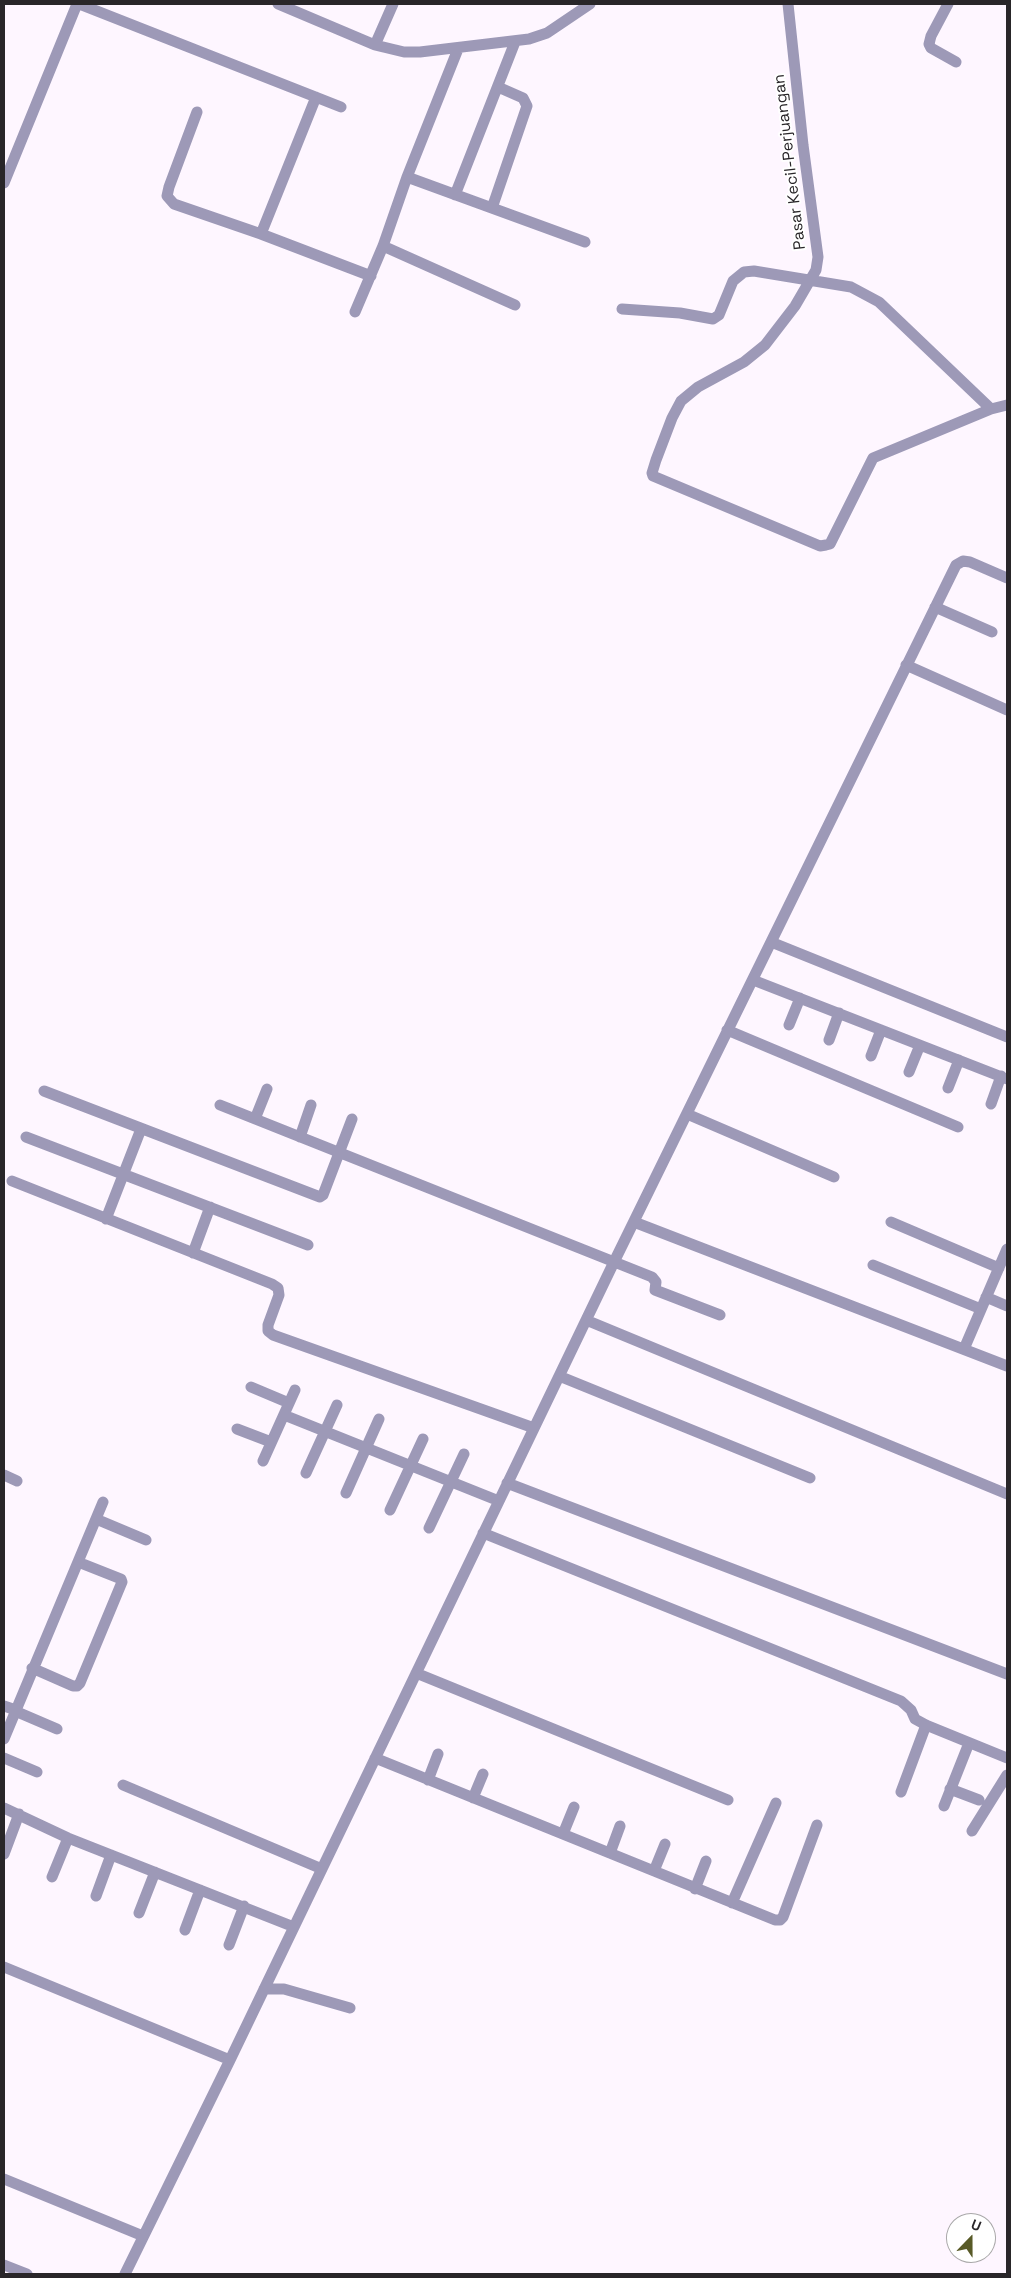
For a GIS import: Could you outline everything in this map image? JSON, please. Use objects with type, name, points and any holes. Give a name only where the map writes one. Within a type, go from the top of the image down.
[{"type":"street","points":[[4,183],[78,4],[341,107]]},
{"type":"street","points":[[279,4],[375,45],[404,52],[458,49],[515,42],[547,33],[589,4]]},
{"type":"street","points":[[375,45],[393,4]]},
{"type":"street","name":"Pasar Kecil-Perjuangan","points":[[788,4],[803,145],[818,257],[811,280],[792,310],[765,345],[744,362],[698,387],[681,401],[659,452],[652,473],[653,476],[820,546],[826,545],[830,544],[873,458],[991,409]]},
{"type":"street","points":[[948,4],[931,36],[930,44],[931,48],[956,62]]},
{"type":"street","points":[[455,195],[515,42]]},
{"type":"street","points":[[355,312],[383,246],[407,177],[458,49]]},
{"type":"street","points":[[492,208],[527,106],[523,98],[498,87]]},
{"type":"street","points":[[261,234],[316,98]]},
{"type":"street","points":[[197,112],[169,187],[168,199],[174,204],[261,234],[371,276]]},
{"type":"street","points":[[407,177],[585,242]]},
{"type":"street","points":[[383,246],[514,305]]},
{"type":"street","points":[[622,309],[680,313],[713,319],[719,315],[733,281],[744,272],[754,271],[851,287],[879,302],[991,409],[1007,405]]},
{"type":"street","points":[[125,2274],[614,1262],[956,565],[963,561],[970,562],[1007,578]]},
{"type":"street","points":[[935,607],[992,632]]},
{"type":"street","points":[[906,665],[1007,710]]},
{"type":"street","points":[[771,942],[1007,1037]]},
{"type":"street","points":[[752,980],[1004,1078],[990,1104]]},
{"type":"street","points":[[789,1025],[800,998]]},
{"type":"street","points":[[829,1040],[839,1013]]},
{"type":"street","points":[[727,1030],[958,1127]]},
{"type":"street","points":[[871,1056],[881,1030]]},
{"type":"street","points":[[909,1072],[920,1045]]},
{"type":"street","points":[[948,1088],[959,1060]]},
{"type":"street","points":[[255,1119],[267,1090]]},
{"type":"street","points":[[44,1092],[320,1197],[323,1195],[352,1119]]},
{"type":"street","points":[[220,1105],[652,1277],[656,1282],[655,1290],[720,1315]]},
{"type":"street","points":[[300,1137],[311,1105]]},
{"type":"street","points":[[687,1114],[834,1177]]},
{"type":"street","points":[[106,1219],[141,1129]]},
{"type":"street","points":[[26,1137],[308,1245]]},
{"type":"street","points":[[12,1181],[272,1284],[278,1288],[279,1295],[268,1325],[268,1331],[273,1335],[534,1428]]},
{"type":"street","points":[[193,1253],[210,1207]]},
{"type":"street","points":[[634,1222],[1007,1366]]},
{"type":"street","points":[[891,1222],[999,1268]]},
{"type":"street","points":[[964,1349],[1007,1249]]},
{"type":"street","points":[[873,1265],[981,1309]]},
{"type":"street","points":[[986,1297],[1007,1306]]},
{"type":"street","points":[[586,1320],[1007,1494]]},
{"type":"street","points":[[559,1376],[810,1478]]},
{"type":"street","points":[[251,1387],[289,1403]]},
{"type":"street","points":[[263,1460],[294,1390]]},
{"type":"street","points":[[306,1474],[337,1405]]},
{"type":"street","points":[[284,1415],[499,1500]]},
{"type":"street","points":[[346,1493],[379,1419]]},
{"type":"street","points":[[237,1429],[271,1442]]},
{"type":"street","points":[[390,1510],[423,1439]]},
{"type":"street","points":[[429,1528],[464,1454]]},
{"type":"street","points":[[4,1476],[17,1481]]},
{"type":"street","points":[[507,1484],[1007,1674]]},
{"type":"street","points":[[4,1739],[32,1668],[103,1502]]},
{"type":"street","points":[[96,1519],[146,1540]]},
{"type":"street","points":[[483,1533],[901,1701],[911,1710],[915,1719],[926,1725],[1007,1758]]},
{"type":"street","points":[[32,1668],[73,1686],[77,1686],[84,1674],[122,1582],[121,1579],[78,1562]]},
{"type":"street","points":[[416,1672],[728,1800]]},
{"type":"street","points":[[4,1706],[56,1729]]},
{"type":"street","points":[[900,1792],[926,1725]]},
{"type":"street","points":[[944,1806],[969,1742]]},
{"type":"street","points":[[428,1780],[438,1754]]},
{"type":"street","points":[[4,1758],[38,1772]]},
{"type":"street","points":[[375,1758],[775,1920],[782,1919],[817,1824]]},
{"type":"street","points":[[473,1798],[483,1774]]},
{"type":"street","points":[[972,1831],[1007,1775]]},
{"type":"street","points":[[123,1785],[322,1869]]},
{"type":"street","points":[[950,1789],[979,1800]]},
{"type":"street","points":[[732,1902],[776,1803]]},
{"type":"street","points":[[4,1808],[68,1838],[294,1927]]},
{"type":"street","points":[[563,1834],[574,1808]]},
{"type":"street","points":[[4,1854],[19,1814]]},
{"type":"street","points":[[610,1853],[620,1826]]},
{"type":"street","points":[[52,1877],[68,1838]]},
{"type":"street","points":[[654,1871],[665,1844]]},
{"type":"street","points":[[96,1896],[111,1855]]},
{"type":"street","points":[[695,1888],[706,1861]]},
{"type":"street","points":[[139,1913],[156,1872]]},
{"type":"street","points":[[185,1930],[200,1890]]},
{"type":"street","points":[[229,1945],[244,1906]]},
{"type":"street","points":[[4,1967],[230,2060]]},
{"type":"street","points":[[264,1988],[284,1989],[350,2008]]},
{"type":"street","points":[[4,2179],[143,2236]]},
{"type":"street","points":[[4,2265],[27,2274]]}]
